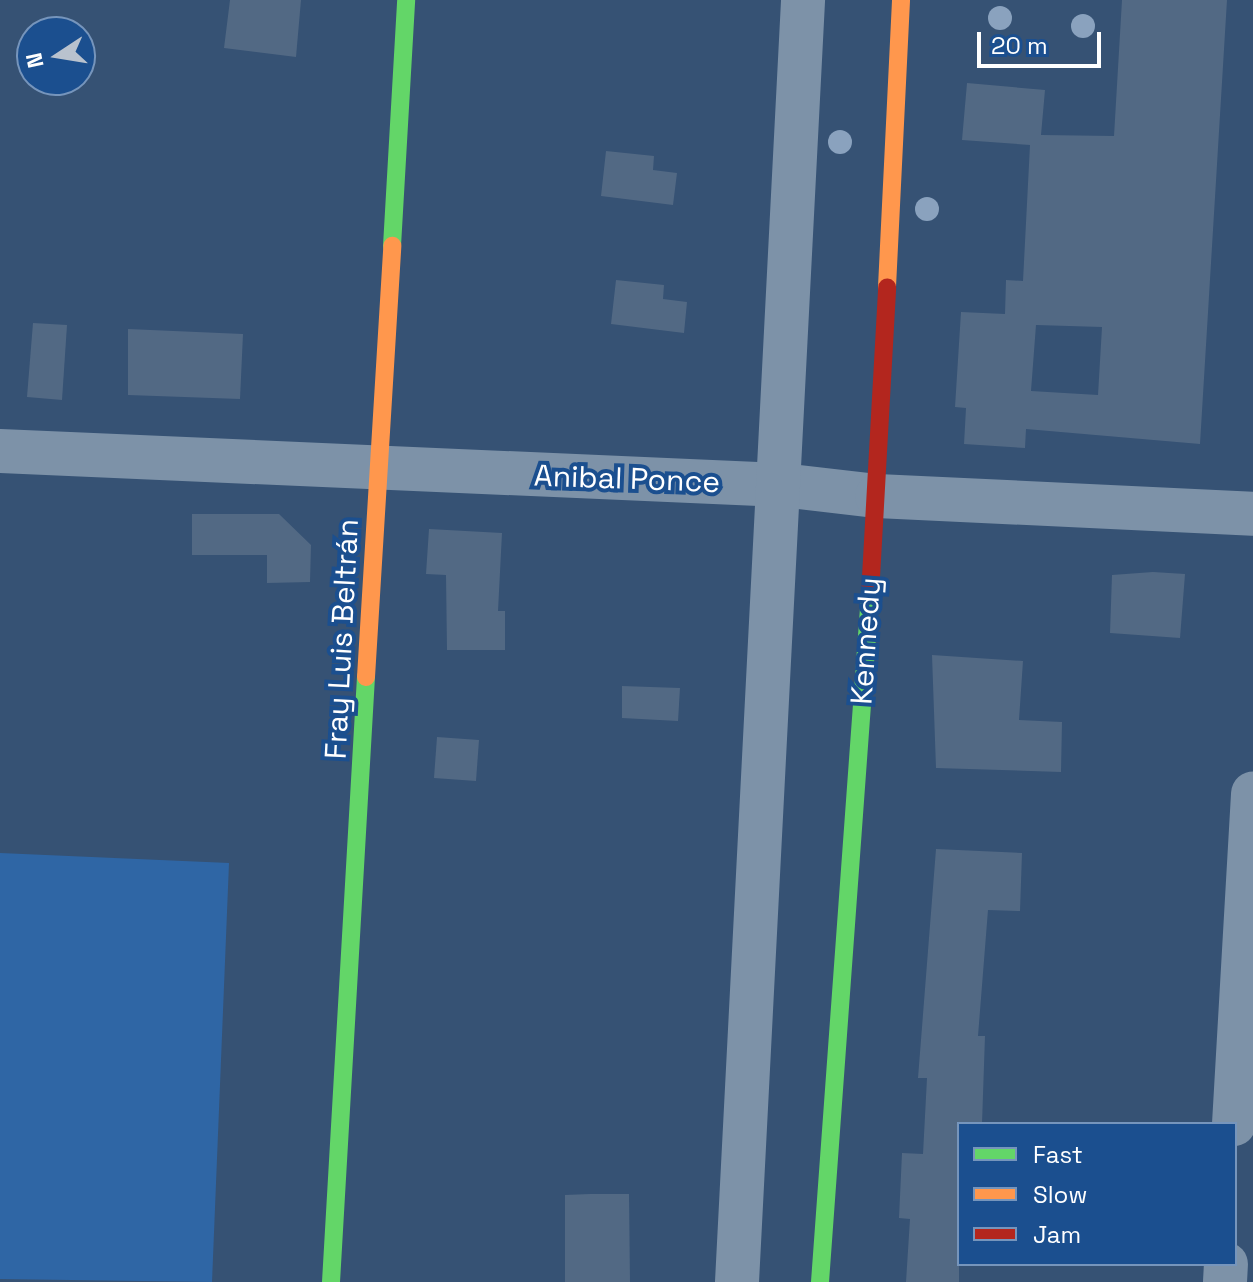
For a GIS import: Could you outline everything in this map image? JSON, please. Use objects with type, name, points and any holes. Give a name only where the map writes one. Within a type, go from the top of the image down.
[{"type":"street","name":"Fray Luis Beltrán","points":[[331,1282],[406,0]]},
{"type":"street","points":[[737,1282],[782,485],[803,0]]},
{"type":"street","name":"Kennedy","points":[[820,1282],[877,496],[901,0]]},
{"type":"street","name":"Anibal Ponce","points":[[0,451],[380,470],[782,485],[877,496],[1253,514]]},
{"type":"street","points":[[1234,1122],[1253,794]]},
{"type":"shaded area","points":[[0,853],[229,863],[212,1282],[0,1279]]},
{"type":"building","points":[[230,0],[301,0],[296,57],[224,48]]},
{"type":"building","points":[[1122,0],[1227,0],[1200,444],[1026,429],[1025,448],[964,444],[966,408],[955,407],[961,312],[1005,314],[1006,280],[1023,281],[1030,145],[962,140],[967,83],[1045,90],[1041,135],[1114,136]],"holes":[[[1036,325],[1102,327],[1098,395],[1031,391]]]},
{"type":"building","points":[[606,151],[654,156],[653,170],[677,173],[673,205],[601,196]]},
{"type":"building","points":[[616,280],[664,285],[663,299],[687,302],[684,333],[611,324]]},
{"type":"building","points":[[33,323],[67,325],[62,400],[27,397]]},
{"type":"building","points":[[128,329],[243,334],[240,399],[128,395]]},
{"type":"building","points":[[192,514],[279,514],[311,545],[310,582],[267,583],[267,555],[192,555]]},
{"type":"building","points":[[429,529],[502,533],[498,611],[505,611],[505,650],[447,650],[446,575],[426,574]]},
{"type":"building","points":[[1153,572],[1185,574],[1180,638],[1110,633],[1112,575]]},
{"type":"building","points":[[932,655],[1023,661],[1019,720],[1062,722],[1061,772],[936,768]]},
{"type":"building","points":[[622,686],[680,688],[678,721],[622,718]]},
{"type":"building","points":[[437,737],[479,740],[476,781],[434,778]]},
{"type":"building","points":[[936,849],[1022,853],[1020,911],[988,910],[978,1036],[985,1036],[982,1122],[957,1122],[959,1282],[906,1282],[910,1219],[899,1218],[902,1153],[923,1154],[927,1078],[918,1078]]},
{"type":"building","points":[[629,1194],[630,1282],[565,1282],[565,1195]]},
{"type":"traffic: fast","points":[[392,246],[406,0]]},
{"type":"traffic: fast","points":[[820,1282],[870,595]]},
{"type":"traffic: fast","points":[[331,1282],[366,677]]},
{"type":"traffic: slow","points":[[887,287],[901,0]]},
{"type":"traffic: slow","points":[[366,677],[392,246]]},
{"type":"traffic: jam","points":[[870,595],[887,287]]}]
